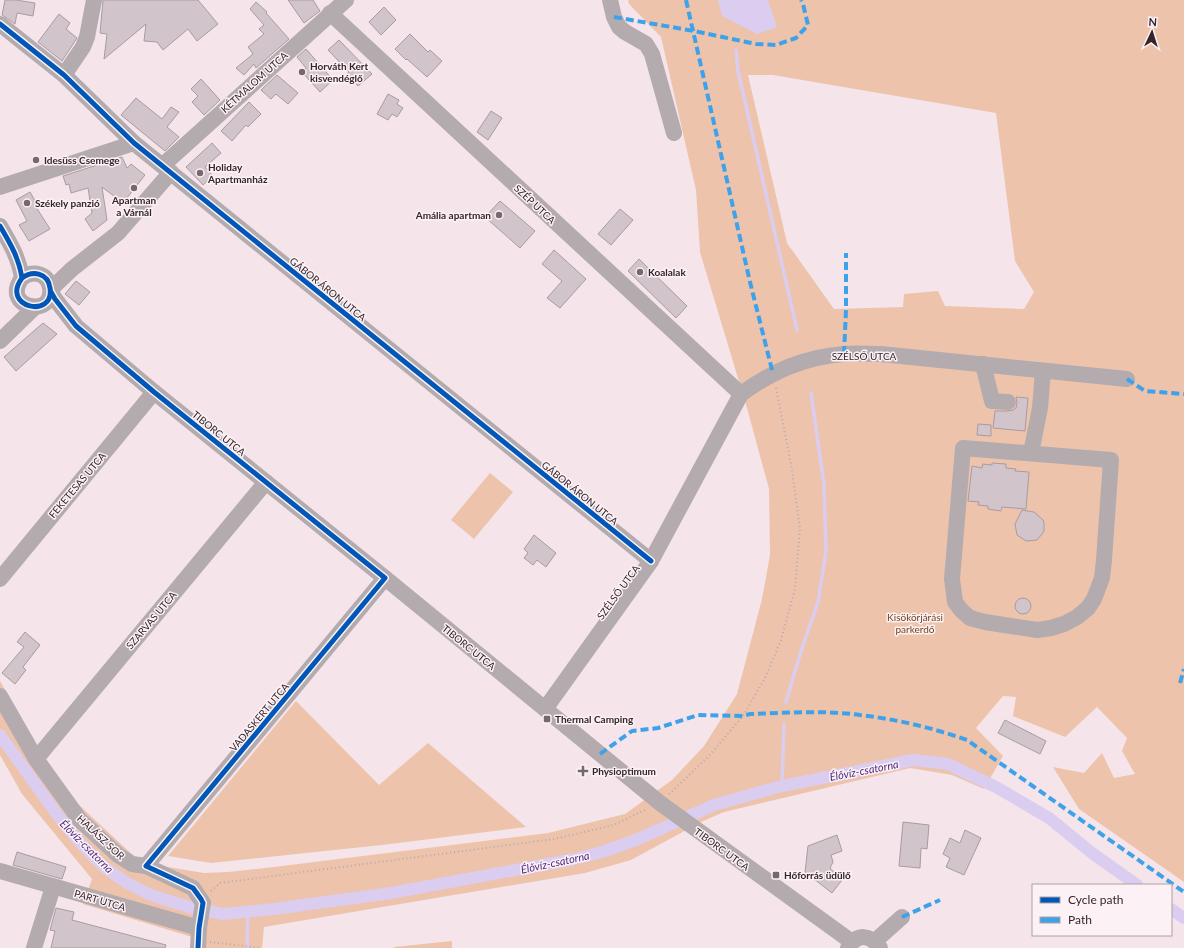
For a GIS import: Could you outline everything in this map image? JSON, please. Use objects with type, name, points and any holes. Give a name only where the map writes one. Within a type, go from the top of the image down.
[{"type":"street","points":[[64,75],[83,47],[87,37],[94,0]]},
{"type":"street","name":"KÉTMALOM UTCA","points":[[46,283],[77,266],[118,233],[167,169],[330,13],[346,0]]},
{"type":"street","points":[[610,0],[614,17],[619,27],[646,44],[652,54],[674,133]]},
{"type":"street","name":"SZÉP UTCA","points":[[330,13],[741,394]]},
{"type":"street","name":"GÁBOR ÁRON UTCA","points":[[0,24],[64,75],[134,143],[650,561]]},
{"type":"street","points":[[0,187],[134,143]]},
{"type":"street","name":"TIBORC UTCA","points":[[0,226],[21,260],[46,283],[54,299],[76,326],[154,392],[664,806],[850,945]]},
{"type":"street","name":"TIBORC UTCA","points":[[15,252],[22,278]]},
{"type":"street","points":[[33,273],[46,283],[47,301],[37,307],[1,339],[16,304],[16,289],[18,283],[27,274],[33,273]]},
{"type":"street","name":"TIBORC UTCA","points":[[17,295],[24,304],[37,307],[76,326]]},
{"type":"street","name":"SZÉLSŐ UTCA","points":[[545,709],[650,561],[741,394],[762,379],[799,362],[820,357],[844,354],[881,354],[1127,379]]},
{"type":"street","points":[[983,364],[992,401],[1008,402]]},
{"type":"street","points":[[1037,453],[1043,371]]},
{"type":"street","name":"FEKETESAS UTCA","points":[[0,578],[154,392]]},
{"type":"street","points":[[963,448],[1037,453],[1111,460],[1102,578],[1094,599],[1088,608],[1077,617],[1064,624],[1051,628],[1037,630],[985,622],[970,618],[955,602],[952,579],[963,448]]},
{"type":"street","name":"SZARVAS UTCA","points":[[36,759],[266,482]]},
{"type":"street","name":"VADASKERT UTCA","points":[[146,866],[385,578]]},
{"type":"street","name":"HALÁSZ SOR","points":[[0,696],[36,759],[80,820],[118,855],[132,864],[146,866],[193,888],[200,923]]},
{"type":"street","name":"PART UTCA","points":[[0,871],[53,887],[200,923]]},
{"type":"street","points":[[34,948],[53,887]]},
{"type":"street","points":[[850,945],[860,938],[868,938],[878,945],[902,917]]},
{"type":"path","points":[[261,948],[239,946],[200,923],[220,883],[554,839],[614,825],[664,806],[709,756],[743,716],[765,678],[781,640],[795,589],[800,528],[791,464],[773,374]]},
{"type":"green space","name":"Kisökörjárási parkerdő","points":[[628,0],[1184,0],[1184,882],[1079,809],[1053,767],[1084,773],[1102,753],[1114,778],[1135,774],[1122,751],[1127,738],[1097,707],[1065,737],[1013,716],[1016,697],[1003,696],[976,728],[1003,756],[984,789],[952,775],[910,768],[724,812],[701,822],[631,860],[585,873],[264,927],[262,948],[191,948],[192,937],[83,904],[92,879],[22,794],[0,755],[0,681],[39,749],[78,804],[136,858],[162,866],[204,873],[274,867],[548,833],[625,814],[672,780],[704,746],[737,694],[762,599],[770,555],[769,489],[747,408],[700,252],[696,190],[661,37],[629,4]],"holes":[[[748,75],[773,75],[996,113],[1015,261],[1034,292],[1024,309],[945,306],[938,291],[904,294],[903,307],[834,309],[787,243]]]},
{"type":"green space","points":[[490,473],[513,492],[474,539],[451,520]]},
{"type":"green space","points":[[296,701],[379,785],[428,743],[526,827],[382,845],[211,863],[168,856]]},
{"type":"green space","points":[[452,941],[452,948],[394,948],[394,947]]},
{"type":"shaded area","points":[[718,0],[768,0],[777,27],[757,34],[722,16]]},
{"type":"building","points":[[5,0],[35,3],[33,16],[17,13],[15,24],[2,15]]},
{"type":"building","points":[[103,0],[198,0],[218,24],[197,41],[188,29],[163,50],[157,42],[144,41],[146,24],[104,59],[107,34],[100,33]]},
{"type":"building","points":[[288,0],[313,0],[320,11],[304,23]]},
{"type":"building","points":[[256,2],[267,12],[266,13],[289,39],[256,68],[254,64],[244,75],[236,68],[253,54],[248,47],[264,34],[259,29],[264,25],[250,9]]},
{"type":"building","points":[[384,7],[396,20],[381,35],[369,22]]},
{"type":"building","points":[[59,14],[70,23],[66,29],[77,38],[62,61],[38,42]]},
{"type":"building","points":[[410,34],[428,52],[430,50],[442,61],[427,77],[395,49]]},
{"type":"building","points":[[339,40],[372,74],[358,86],[347,74],[349,72],[328,50]]},
{"type":"building","points":[[306,49],[333,80],[320,92],[302,72],[306,68],[297,57]]},
{"type":"building","points":[[277,75],[298,93],[288,104],[276,94],[271,99],[261,90]]},
{"type":"building","points":[[201,79],[220,100],[204,115],[192,102],[198,96],[191,89]]},
{"type":"building","points":[[388,94],[399,100],[397,104],[403,108],[397,117],[392,114],[388,120],[377,114]]},
{"type":"building","points":[[136,98],[162,119],[171,107],[179,112],[167,127],[179,137],[165,151],[121,115]]},
{"type":"building","points":[[249,102],[261,114],[248,127],[246,125],[232,141],[221,131]]},
{"type":"building","points":[[491,111],[502,118],[488,140],[477,132]]},
{"type":"building","points":[[212,143],[221,153],[205,167],[213,176],[203,185],[186,167]]},
{"type":"building","points":[[122,157],[127,168],[131,164],[145,175],[123,203],[102,187],[107,220],[93,231],[85,219],[92,213],[88,188],[71,193],[69,184],[66,185],[63,176]]},
{"type":"building","points":[[30,192],[38,206],[36,207],[50,229],[29,241],[19,225],[27,221],[16,200]]},
{"type":"building","points":[[500,201],[535,231],[520,248],[485,217]]},
{"type":"building","points":[[620,209],[633,220],[611,245],[598,234]]},
{"type":"building","points":[[554,250],[586,279],[560,308],[547,298],[562,281],[542,264]]},
{"type":"building","points":[[639,259],[687,306],[676,318],[628,271]]},
{"type":"building","points":[[76,281],[90,292],[79,305],[65,294]]},
{"type":"building","points":[[43,323],[57,334],[16,371],[4,357]]},
{"type":"building","points":[[1016,397],[1028,398],[1025,431],[993,428],[995,411],[1007,411],[1016,408]]},
{"type":"building","points":[[978,424],[991,425],[991,436],[977,435]]},
{"type":"building","points":[[992,463],[1006,464],[1006,468],[1016,469],[1015,471],[1029,472],[1026,509],[1002,507],[1001,511],[988,509],[988,506],[978,505],[979,502],[968,501],[972,466],[982,468],[983,464],[992,465]]},
{"type":"building","points":[[1022,510],[1034,512],[1043,520],[1044,531],[1037,540],[1026,541],[1017,535],[1015,524]]},
{"type":"building","points":[[534,535],[556,553],[546,567],[537,560],[533,565],[524,558],[528,553],[524,549]]},
{"type":"building","points":[[1023,598],[1029,600],[1031,606],[1029,612],[1023,614],[1017,612],[1015,606],[1017,600]]},
{"type":"building","points":[[25,632],[40,645],[23,667],[26,670],[15,684],[2,673],[24,647],[17,642]]},
{"type":"building","points":[[1005,720],[1046,741],[1040,754],[998,733]]},
{"type":"building","points":[[903,822],[929,825],[927,849],[921,848],[920,868],[899,866]]},
{"type":"building","points":[[965,830],[981,838],[964,875],[946,867],[950,858],[943,854],[950,838],[960,843]]},
{"type":"building","points":[[837,835],[842,851],[831,855],[833,862],[830,868],[842,880],[832,893],[805,872],[808,846]]},
{"type":"building","points":[[17,852],[66,867],[62,879],[13,865]]},
{"type":"building","points":[[56,908],[74,912],[72,920],[166,945],[165,948],[51,948],[55,931],[50,930]]},
{"type":"waterway","points":[[736,50],[738,71],[797,330]]},
{"type":"waterway","points":[[786,702],[801,651],[818,602],[826,551],[824,485],[811,393]]},
{"type":"waterway","points":[[782,786],[784,724]]},
{"type":"waterway","name":"Élővíz-csatorna","points":[[0,735],[59,817],[83,846],[103,866],[127,883],[151,895],[192,908],[223,914],[274,909],[391,893],[575,859],[605,851],[636,840],[714,805],[782,786],[913,760],[948,764],[996,787],[1049,818],[1092,853],[1136,884]]},
{"type":"waterway","name":"Élővíz-csatorna","points":[[1172,910],[1184,918]]},
{"type":"waterway","points":[[247,948],[248,912]]},
{"type":"marked path","points":[[686,0],[750,282],[773,374]]},
{"type":"marked path","points":[[614,17],[756,44],[776,45],[796,38],[808,25],[801,0]]},
{"type":"marked path","points":[[844,354],[846,253]]},
{"type":"marked path","points":[[1127,379],[1145,391],[1184,394]]},
{"type":"marked path","points":[[1180,683],[1184,669]]},
{"type":"marked path","points":[[600,754],[632,731],[658,728],[698,715],[743,716],[750,714],[805,712],[846,713],[914,724],[967,740],[1184,892]]},
{"type":"marked path","points":[[902,917],[940,900]]},
{"type":"cycle path","points":[[0,24],[64,75],[134,143],[651,561]]},
{"type":"cycle path","points":[[0,226],[14,251],[21,271],[22,278],[17,288],[18,297],[23,303],[30,306],[45,304],[49,298],[50,288],[46,279],[39,274],[31,274],[22,278]]},
{"type":"cycle path","points":[[51,292],[76,326],[154,392],[385,578],[146,866],[193,888],[201,899],[203,903],[199,928],[198,948]]},
{"type":"place","name":"Horváth Kert kisvendéglő","points":[[302,72]]},
{"type":"place","name":"Idesüss Csemege","points":[[36,160]]},
{"type":"place","name":"Holiday Apartmanház","points":[[200,173]]},
{"type":"place","name":"Apartman a Várnál","points":[[134,188]]},
{"type":"place","name":"Székely panzió","points":[[27,203]]},
{"type":"place","name":"Amália apartman","points":[[499,215]]},
{"type":"place","name":"Koalalak","points":[[640,272]]},
{"type":"place","name":"Thermal Camping","points":[[547,719]]},
{"type":"place","name":"Physioptimum","points":[[583,771]]},
{"type":"place","name":"Hőforrás üdülő","points":[[776,875]]}]
